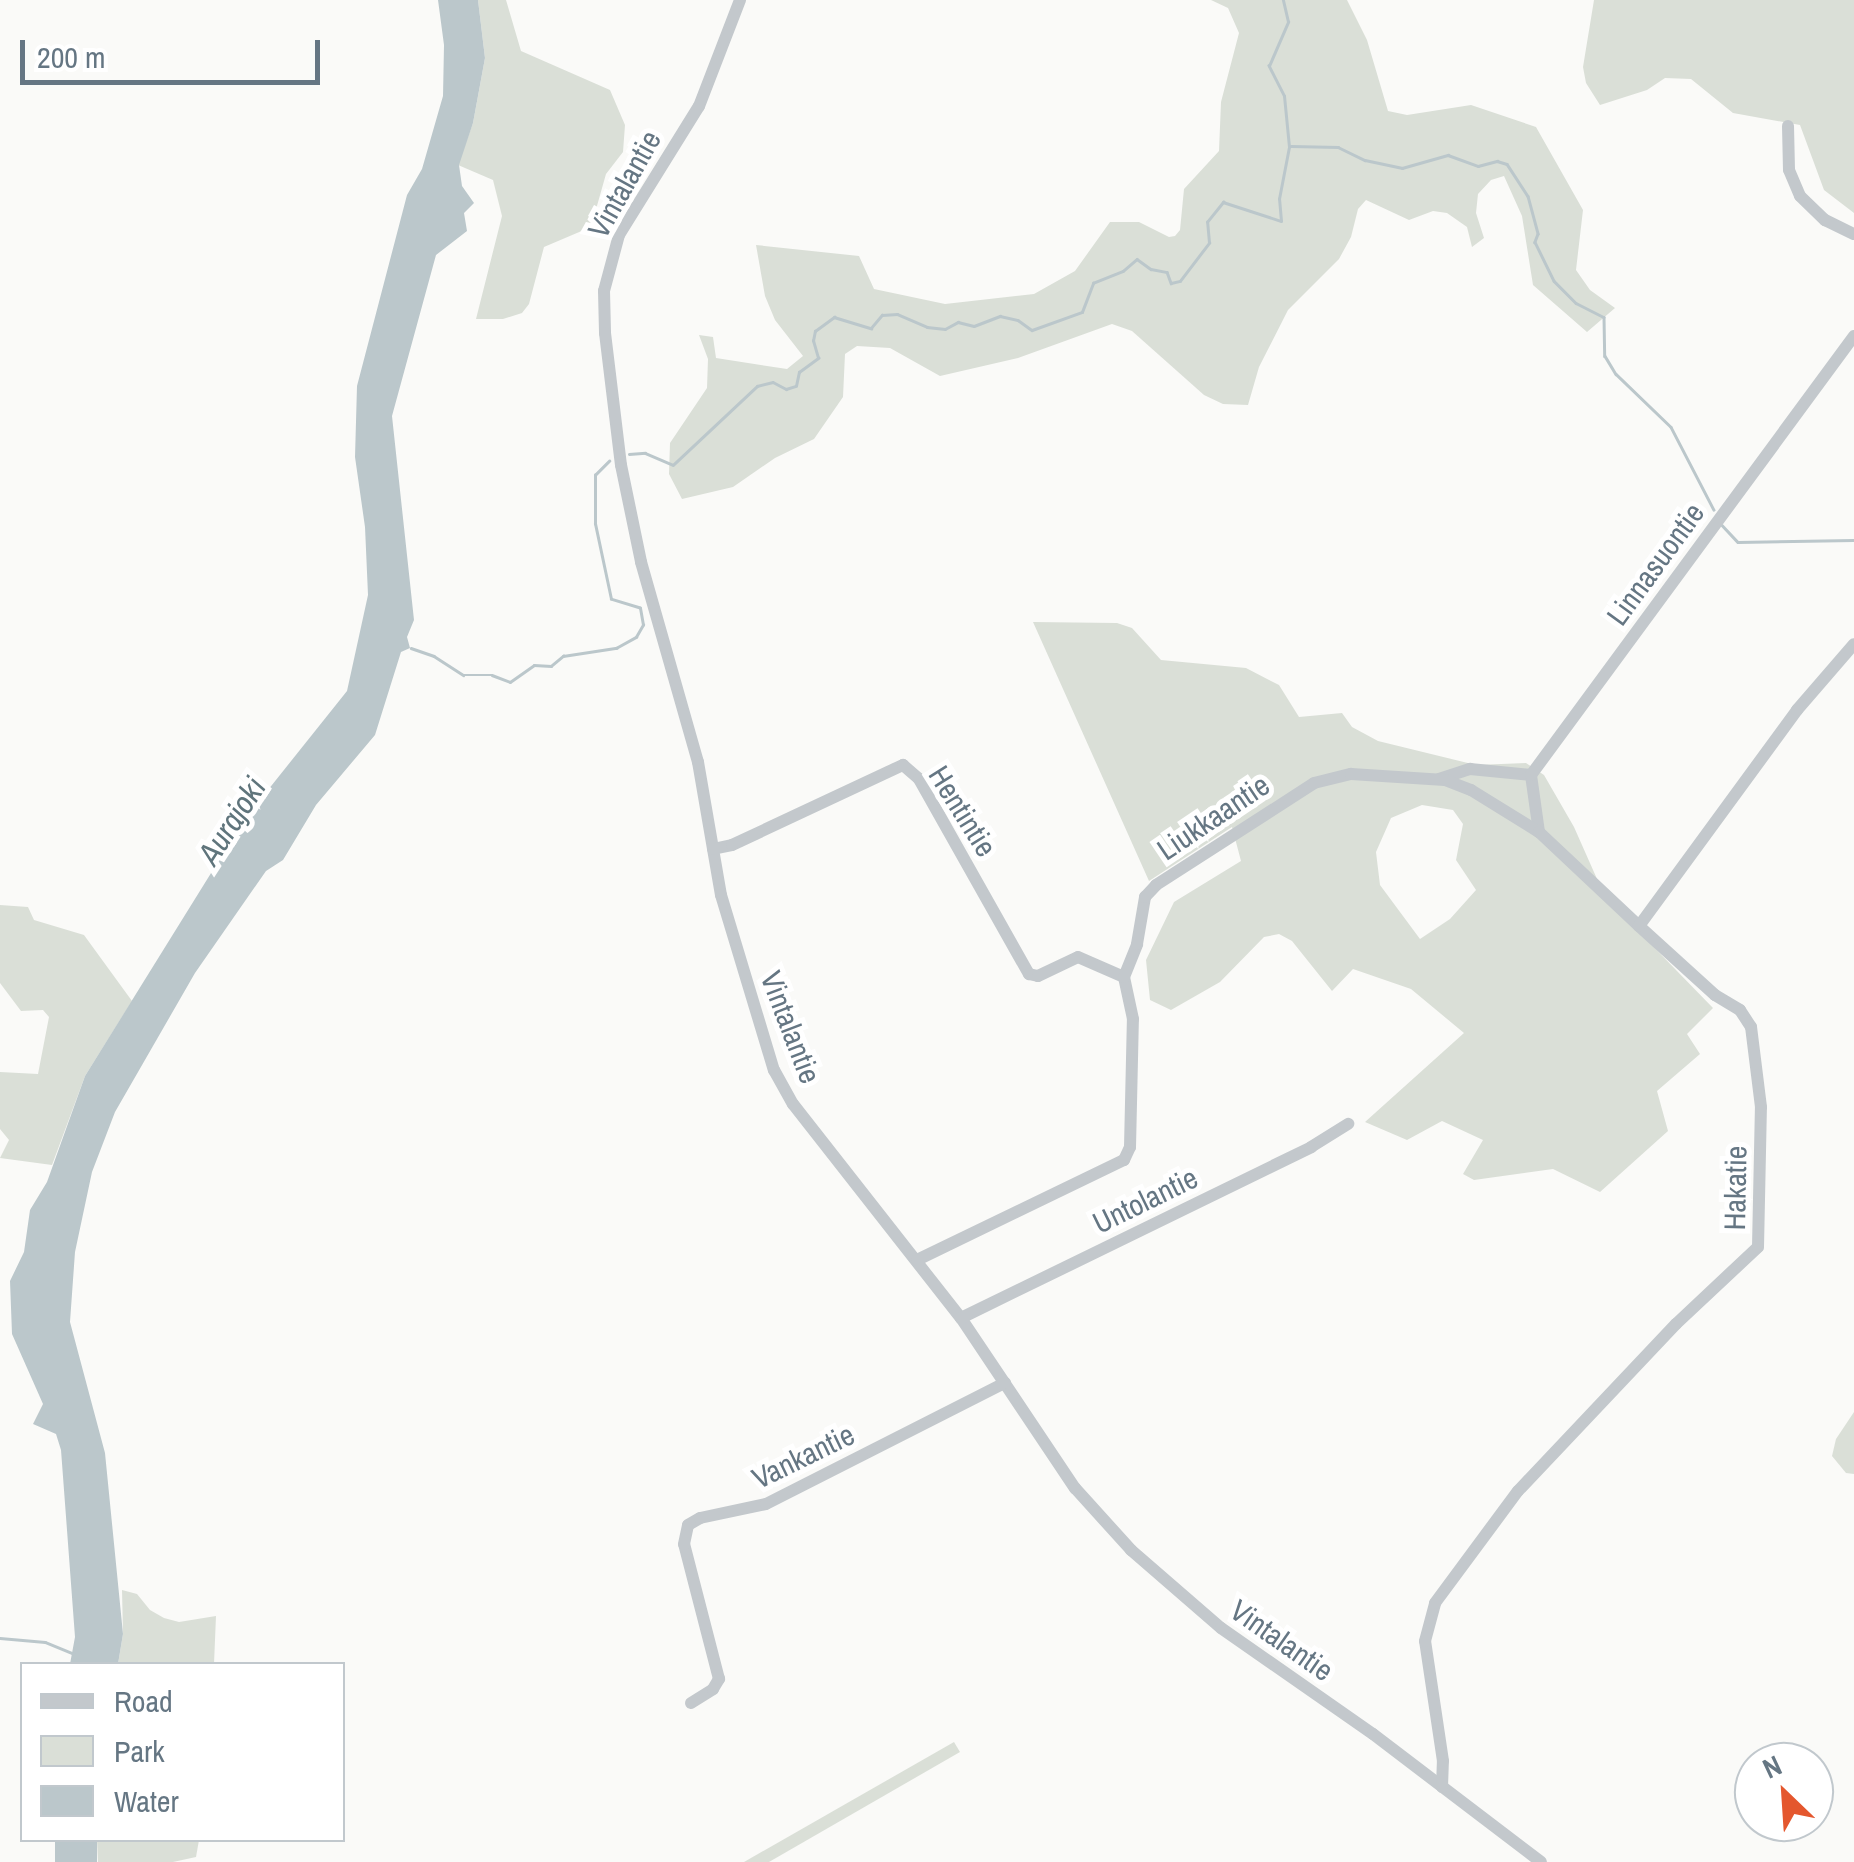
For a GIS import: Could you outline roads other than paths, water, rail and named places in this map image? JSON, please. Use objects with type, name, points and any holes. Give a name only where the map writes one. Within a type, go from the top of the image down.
[{"type":"street","name":"Vintalantie","points":[[740,0],[700,106],[618,235],[604,291],[605,333],[629,510],[698,762],[738,955],[780,1081],[961,1318],[1074,1488],[1172,1589],[1541,1862]]},
{"type":"street","points":[[1788,126],[1789,170],[1800,196],[1825,220],[1854,234]]},
{"type":"street","name":"Linnasuontie","points":[[1531,775],[1854,336]]},
{"type":"street","points":[[1639,926],[1797,710],[1854,644]]},
{"type":"street","name":"Hentintie","points":[[713,849],[732,845],[903,765],[919,780],[1029,974],[1038,976],[1078,957],[1124,976]]},
{"type":"street","points":[[1436,780],[1470,769],[1531,775],[1540,832]]},
{"type":"street","name":"Liukkaantie","points":[[917,1260],[1124,1160],[1130,1147],[1133,1018],[1124,976],[1150,890],[1295,792],[1351,774],[1436,780],[1471,790],[1540,832],[1639,926]]},
{"type":"street","name":"Hakatie","points":[[1442,1788],[1443,1761],[1424,1641],[1435,1602],[1518,1492],[1676,1324],[1754,1254],[1760,1239],[1761,1107],[1751,1027],[1740,1010],[1696,980],[1639,926]]},
{"type":"street","name":"Untolantie","points":[[961,1318],[1311,1147],[1348,1124]]},
{"type":"street","name":"Vankantie","points":[[691,1703],[713,1689],[719,1679],[684,1544],[688,1525],[700,1518],[766,1504],[1005,1383]]},
{"type":"water","points":[[438,0],[478,0],[485,58],[473,123],[459,165],[462,186],[474,203],[464,213],[467,231],[436,255],[392,416],[414,620],[407,637],[410,648],[401,652],[375,735],[316,805],[283,860],[266,871],[195,973],[115,1112],[92,1172],[75,1252],[70,1322],[105,1453],[123,1634],[118,1662],[70,1662],[75,1637],[61,1450],[56,1434],[33,1424],[43,1404],[12,1334],[10,1281],[24,1252],[30,1210],[47,1182],[85,1076],[244,820],[347,691],[368,595],[365,527],[355,457],[357,386],[407,195],[422,169],[443,96],[444,45]]},
{"type":"water","points":[[55,1842],[97,1842],[97,1862],[55,1862]]},
{"type":"waterway","points":[[629,454],[645,453],[673,465],[757,386],[773,382],[786,389],[796,386],[799,372],[818,358],[813,341],[815,331],[834,317],[871,328],[882,315],[897,314],[927,327],[945,329],[958,322],[974,326],[1000,316],[1018,320],[1032,330],[1082,312],[1093,283],[1123,271],[1137,259],[1151,269],[1167,272],[1171,283],[1180,281],[1209,243],[1207,222],[1223,202],[1281,221],[1279,199],[1289,147],[1284,96],[1269,66],[1288,22],[1283,0]]},
{"type":"waterway","points":[[1291,146],[1338,147],[1365,160],[1402,168],[1448,155],[1478,166],[1497,161],[1507,164],[1528,196],[1538,234],[1535,242],[1554,281],[1576,303],[1604,317],[1605,356],[1616,374],[1671,427],[1714,510]]},
{"type":"waterway","points":[[411,648],[434,656],[463,675],[492,675],[510,682],[534,665],[551,666],[563,656],[616,648],[636,637],[643,625],[640,608],[611,599],[595,524],[595,475],[609,461]]},
{"type":"waterway","points":[[1722,525],[1738,542],[1854,540]]},
{"type":"waterway","points":[[0,1638],[45,1642],[74,1654]]},
{"type":"water label","name":"Aurajoki","points":[[232,821]]}]
